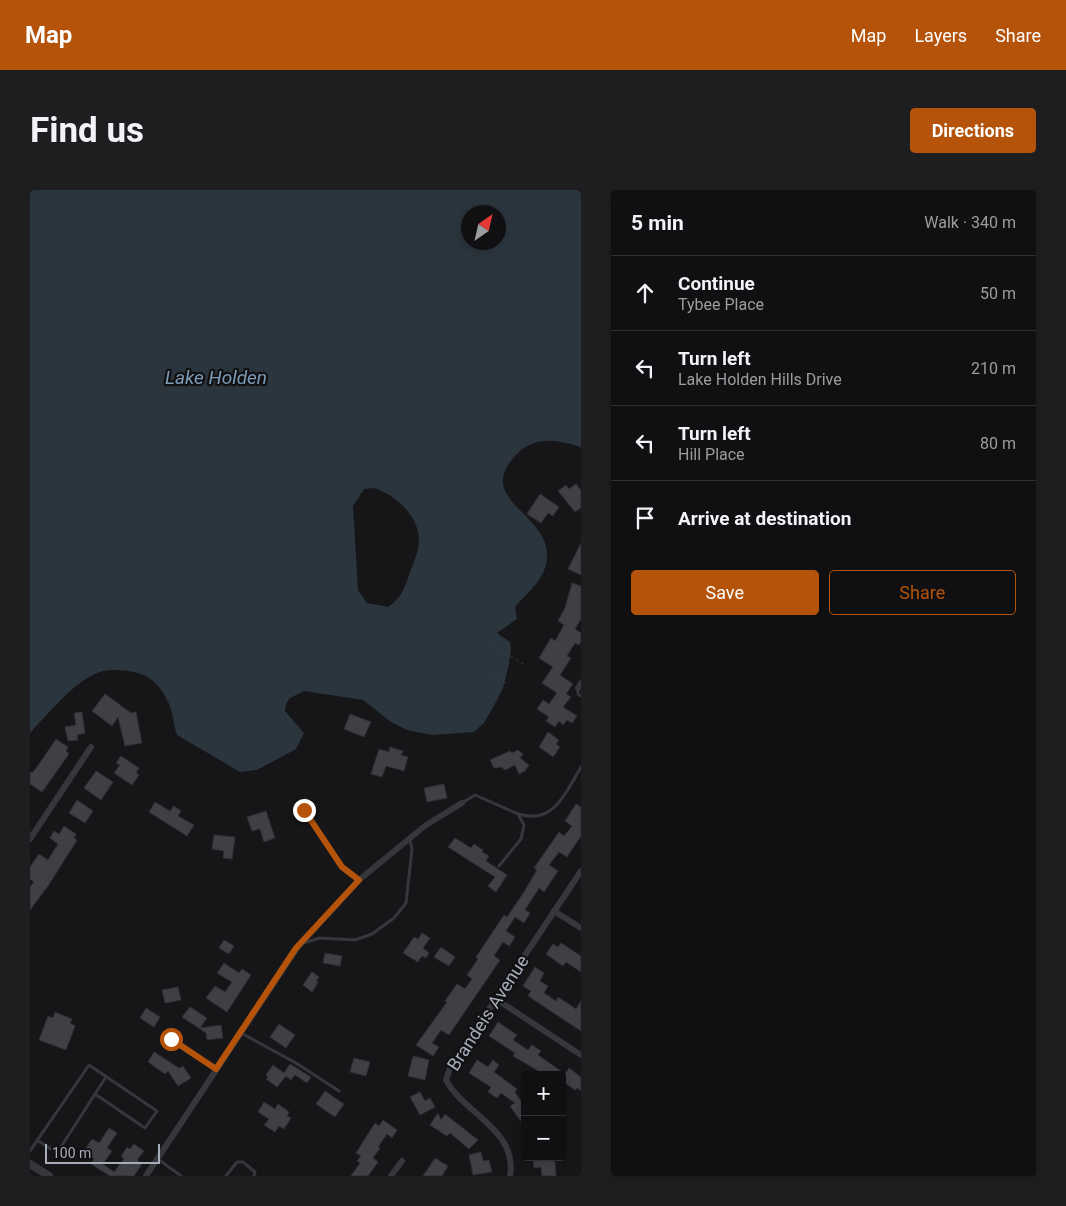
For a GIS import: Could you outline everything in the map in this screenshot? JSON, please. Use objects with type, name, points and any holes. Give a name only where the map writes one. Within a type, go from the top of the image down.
[{"type":"street","points":[[30,839],[91,747]]},
{"type":"street","points":[[146,1176],[300,944],[359,880],[426,826],[462,803]]},
{"type":"street","name":"Brandeis Avenue","points":[[510,1176],[508,1148],[494,1128],[451,1090],[446,1080],[450,1068],[581,871]]},
{"type":"street","points":[[554,911],[581,928]]},
{"type":"street","points":[[496,999],[581,1055]]},
{"type":"street","points":[[171,1039],[216,1069]]},
{"type":"street","points":[[392,1176],[402,1160]]},
{"type":"street","points":[[30,1164],[49,1176]]},
{"type":"lane","points":[[580,686],[578,694],[581,696]]},
{"type":"lane","points":[[462,803],[474,794],[518,814],[538,818],[549,812],[581,767]]},
{"type":"lane","points":[[499,866],[521,839],[524,825],[518,814]]},
{"type":"lane","points":[[300,944],[320,938],[355,940],[372,934],[394,918],[406,903],[412,849],[410,839]]},
{"type":"lane","points":[[240,1032],[296,1063],[340,1091]]},
{"type":"lane","points":[[30,1151],[88,1065],[157,1111],[145,1128],[96,1094]]},
{"type":"lane","points":[[37,1140],[57,1153],[106,1077]]},
{"type":"lane","points":[[157,1159],[181,1176]]},
{"type":"lane","points":[[226,1176],[237,1162],[249,1166],[255,1172],[254,1176]]},
{"type":"path","points":[[494,646],[525,666]]},
{"type":"path","points":[[493,674],[498,676],[496,681],[506,683]]},
{"type":"path","points":[[306,797],[304,810],[342,867],[359,880]]},
{"type":"water","name":"Lake Holden","points":[[30,190],[581,190],[581,447],[555,441],[532,444],[517,454],[505,470],[503,483],[507,495],[537,528],[544,542],[547,557],[540,579],[515,607],[517,619],[497,633],[510,642],[509,664],[503,688],[484,723],[474,732],[432,735],[407,730],[391,722],[363,700],[304,691],[290,698],[286,704],[285,711],[304,733],[296,749],[257,770],[240,772],[177,735],[168,702],[160,688],[144,675],[112,670],[100,672],[81,682],[62,698],[30,733]],"holes":[[[374,488],[400,503],[408,511],[417,529],[419,539],[418,549],[405,587],[397,600],[388,607],[367,603],[358,590],[353,506],[364,489]]]},
{"type":"building","points":[[576,484],[581,490],[581,508],[575,512],[558,491],[566,485],[569,489]]},
{"type":"building","points":[[540,494],[559,507],[553,516],[548,513],[541,523],[527,514]]},
{"type":"building","points":[[581,543],[581,575],[568,569]]},
{"type":"building","points":[[572,583],[581,586],[581,619],[575,629],[581,633],[581,641],[579,645],[575,643],[567,656],[571,658],[560,675],[573,684],[566,694],[571,697],[563,707],[577,716],[572,723],[567,720],[563,725],[559,721],[555,727],[546,721],[549,717],[537,709],[543,700],[549,704],[557,693],[542,683],[553,667],[539,658],[551,638],[555,641],[564,625],[558,621],[565,608]]},
{"type":"building","points":[[105,694],[131,713],[136,712],[142,743],[125,746],[118,717],[112,726],[92,711]]},
{"type":"building","points":[[82,712],[85,733],[77,735],[78,740],[68,741],[65,727],[76,725],[74,713]]},
{"type":"building","points":[[350,714],[371,722],[364,737],[344,729]]},
{"type":"building","points":[[548,732],[559,740],[556,744],[560,747],[553,757],[539,747]]},
{"type":"building","points":[[56,739],[68,747],[66,751],[69,754],[42,792],[30,784],[30,772],[32,773],[37,767]]},
{"type":"building","points":[[390,747],[403,751],[401,755],[408,757],[404,771],[386,766],[382,777],[371,774],[379,749],[389,752]]},
{"type":"building","points":[[518,750],[523,754],[520,758],[529,765],[525,771],[519,774],[515,765],[505,770],[501,767],[494,768],[490,760],[510,751],[512,753]]},
{"type":"building","points":[[121,756],[139,768],[136,773],[139,775],[132,785],[114,773],[120,765],[116,763]]},
{"type":"building","points":[[96,771],[113,782],[101,800],[84,788]]},
{"type":"building","points":[[444,784],[447,798],[427,802],[424,788]]},
{"type":"building","points":[[77,800],[93,811],[85,823],[69,813]]},
{"type":"building","points":[[155,802],[170,811],[174,806],[181,811],[178,816],[194,825],[187,836],[149,812]]},
{"type":"building","points":[[576,804],[581,807],[581,836],[567,857],[559,852],[549,865],[558,871],[544,892],[539,888],[525,910],[530,913],[524,923],[515,917],[506,931],[515,937],[509,946],[503,942],[494,956],[500,960],[449,1035],[441,1030],[432,1043],[439,1047],[433,1056],[416,1045],[447,1002],[445,1001],[457,984],[465,989],[472,979],[467,975],[478,959],[476,957],[504,915],[507,917],[524,892],[537,870],[534,868],[559,832],[564,836],[572,826],[565,821]]},
{"type":"building","points":[[266,811],[275,838],[264,842],[260,829],[252,831],[247,817]]},
{"type":"building","points":[[64,826],[76,834],[74,838],[77,840],[48,886],[30,910],[30,887],[34,882],[30,879],[30,867],[39,854],[48,860],[58,844],[50,838],[54,831],[59,834]]},
{"type":"building","points":[[214,835],[235,837],[232,859],[223,858],[224,851],[212,849]]},
{"type":"building","points":[[455,838],[471,848],[474,844],[483,850],[482,852],[489,856],[486,861],[507,875],[496,892],[488,886],[495,877],[448,847]]},
{"type":"building","points":[[422,933],[430,938],[423,948],[429,953],[426,958],[422,956],[418,962],[403,953],[414,937],[418,939]]},
{"type":"building","points":[[224,940],[234,946],[229,954],[219,948]]},
{"type":"building","points":[[561,943],[581,956],[581,972],[566,962],[563,966],[546,954],[553,944],[558,947]]},
{"type":"building","points":[[441,947],[455,957],[449,966],[434,957]]},
{"type":"building","points":[[325,953],[342,956],[340,966],[323,963]]},
{"type":"building","points":[[224,963],[239,973],[242,969],[251,975],[227,1012],[206,998],[215,986],[225,992],[232,982],[217,973]]},
{"type":"building","points":[[535,967],[544,973],[540,981],[548,986],[544,993],[556,1001],[558,997],[576,1009],[581,1001],[581,1031],[528,996],[531,991],[523,986]]},
{"type":"building","points":[[312,972],[319,977],[312,992],[303,985]]},
{"type":"building","points":[[178,987],[181,1000],[165,1003],[162,990]]},
{"type":"building","points":[[190,1007],[207,1018],[200,1028],[221,1025],[223,1038],[207,1040],[206,1033],[182,1017]]},
{"type":"building","points":[[146,1008],[160,1017],[154,1027],[140,1018]]},
{"type":"building","points":[[55,1012],[72,1019],[70,1023],[75,1026],[66,1050],[39,1040],[48,1016],[53,1018]]},
{"type":"building","points":[[498,1022],[517,1035],[513,1040],[528,1050],[532,1045],[541,1051],[538,1055],[561,1071],[538,1071],[513,1056],[515,1053],[489,1036]]},
{"type":"building","points":[[279,1024],[295,1035],[286,1048],[270,1037]]},
{"type":"building","points":[[154,1052],[179,1068],[183,1066],[191,1078],[178,1086],[168,1071],[165,1074],[148,1062]]},
{"type":"building","points":[[413,1056],[429,1060],[425,1080],[408,1076]]},
{"type":"building","points":[[354,1058],[370,1062],[366,1076],[350,1072]]},
{"type":"building","points":[[477,1060],[488,1067],[493,1060],[499,1065],[494,1072],[517,1089],[515,1092],[521,1101],[521,1121],[510,1106],[515,1103],[501,1093],[497,1098],[488,1092],[491,1087],[469,1073]]},
{"type":"building","points":[[290,1064],[311,1077],[307,1083],[295,1075],[291,1080],[286,1076],[277,1087],[266,1079],[268,1077],[266,1075],[273,1065],[284,1073]]},
{"type":"building","points":[[569,1068],[581,1077],[581,1091],[577,1088],[575,1090],[566,1084],[566,1072]]},
{"type":"building","points":[[325,1091],[344,1104],[335,1117],[316,1104]]},
{"type":"building","points":[[420,1092],[425,1101],[430,1098],[435,1107],[420,1115],[410,1097]]},
{"type":"building","points":[[264,1102],[275,1109],[278,1104],[289,1112],[287,1116],[291,1118],[284,1129],[279,1126],[275,1132],[264,1125],[269,1119],[258,1112]]},
{"type":"building","points":[[438,1113],[441,1120],[445,1114],[478,1140],[469,1149],[450,1133],[447,1136],[430,1125]]},
{"type":"building","points":[[383,1120],[397,1130],[392,1138],[387,1134],[378,1147],[380,1148],[373,1158],[378,1162],[368,1176],[351,1176],[360,1163],[357,1161],[361,1156],[356,1153],[375,1123],[379,1126]]},
{"type":"building","points":[[109,1128],[117,1133],[107,1148],[112,1151],[103,1164],[114,1172],[124,1159],[121,1156],[127,1147],[130,1149],[134,1144],[144,1151],[137,1160],[142,1164],[134,1176],[110,1176],[91,1164],[94,1159],[83,1152],[92,1139],[99,1143]]},
{"type":"building","points":[[481,1152],[483,1161],[489,1160],[492,1172],[473,1175],[469,1155]]},
{"type":"building","points":[[435,1158],[448,1166],[442,1176],[423,1176]]},
{"type":"building","points":[[533,1161],[555,1161],[556,1176],[542,1176],[541,1167],[534,1168]]},
{"type":"route","points":[[171,1039],[216,1069],[296,948],[359,880],[342,867],[304,810]]}]
